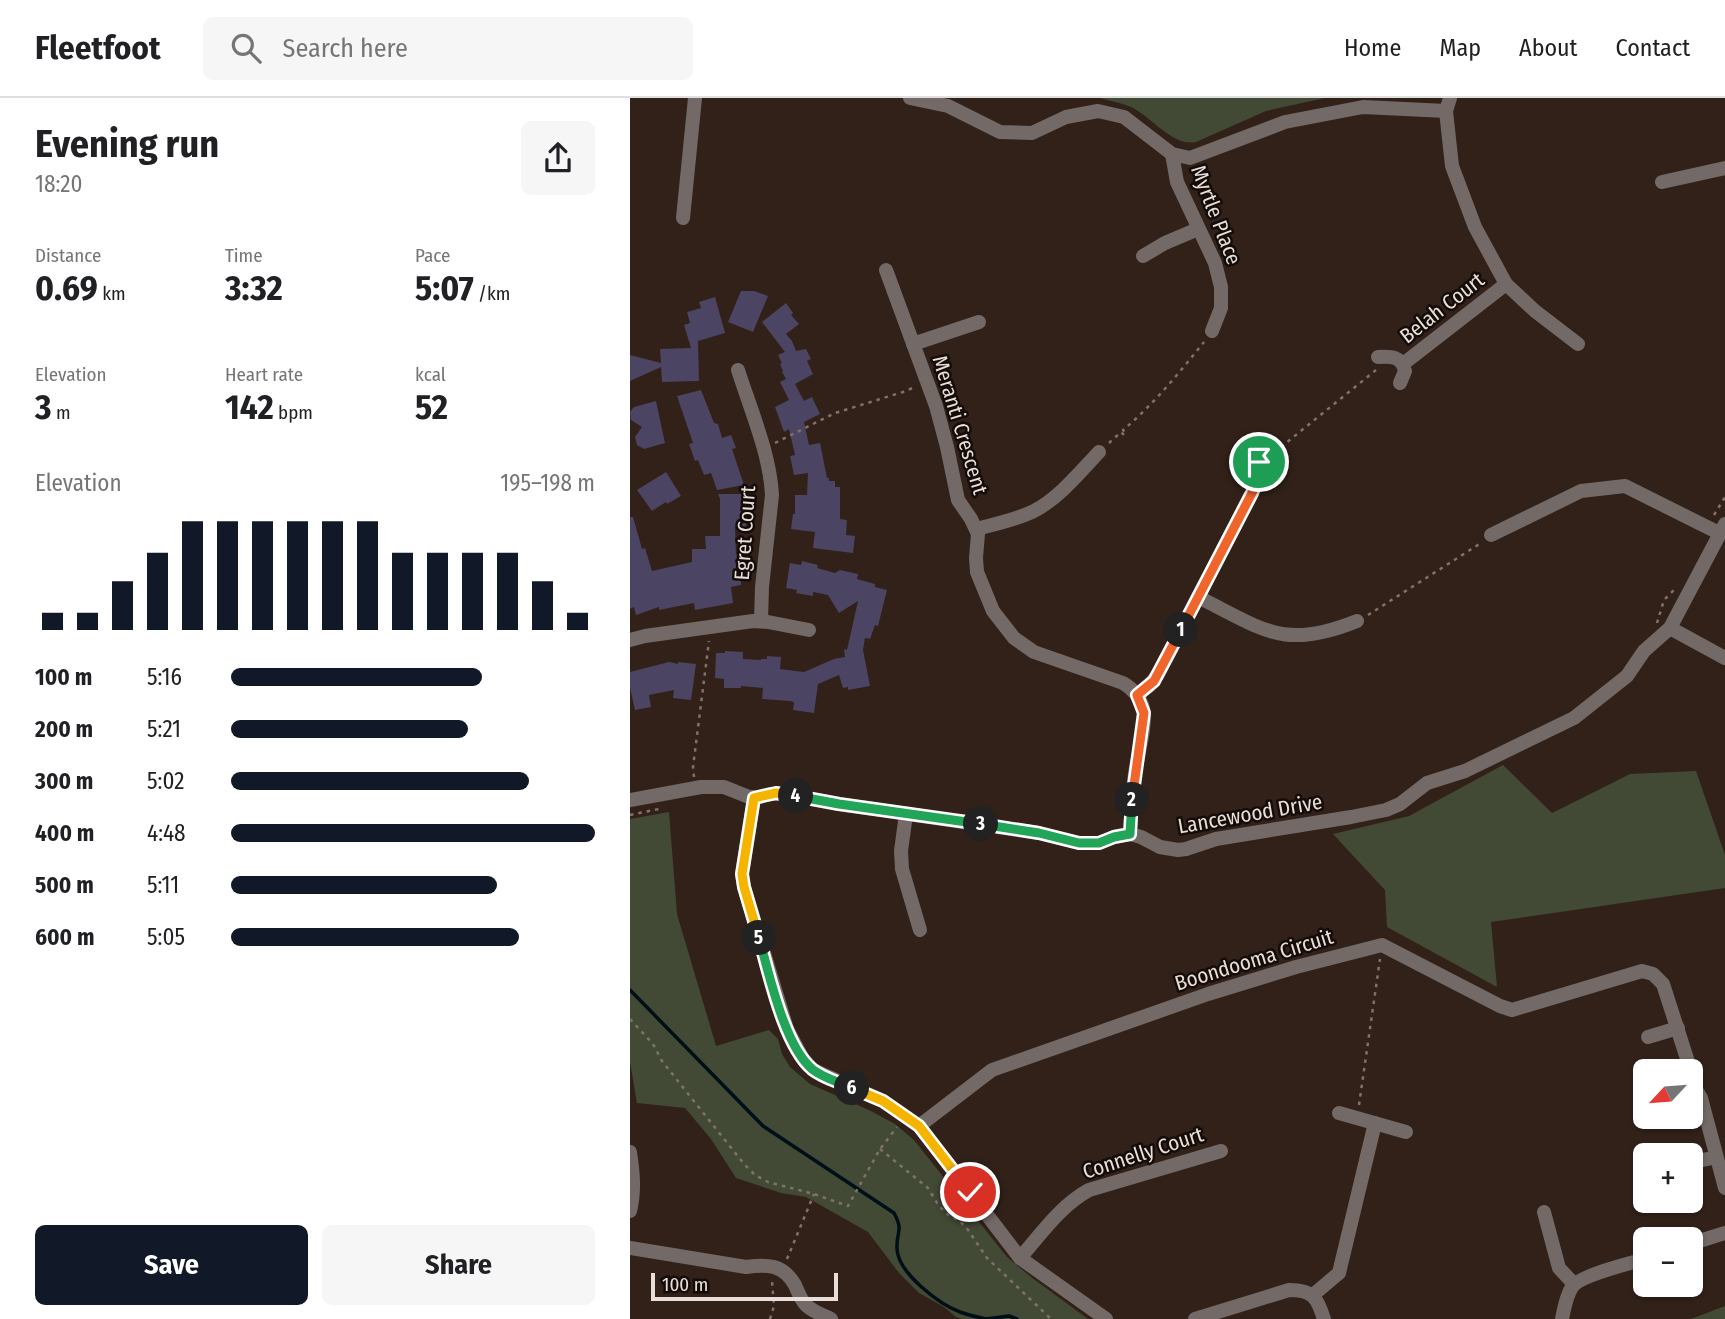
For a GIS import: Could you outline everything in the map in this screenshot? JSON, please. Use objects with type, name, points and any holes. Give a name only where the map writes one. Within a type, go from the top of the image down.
[{"type":"street","points":[[684,218],[695,98]]},
{"type":"street","points":[[910,98],[948,106],[1000,132],[1032,133],[1066,117],[1098,111],[1124,117],[1172,154],[1190,158],[1285,122],[1363,107],[1448,104],[1452,166],[1475,227],[1506,284],[1535,311],[1578,344]]},
{"type":"street","name":"Myrtle Place","points":[[1172,154],[1177,182],[1215,263],[1221,287],[1221,308],[1212,331]]},
{"type":"street","points":[[1662,182],[1725,168]]},
{"type":"street","points":[[1143,256],[1165,243],[1199,229]]},
{"type":"street","name":"Meranti Crescent","points":[[886,270],[928,381],[947,447],[958,500],[976,529]]},
{"type":"street","name":"Belah Court","points":[[1404,364],[1506,284]]},
{"type":"street","points":[[913,344],[979,322]]},
{"type":"street","points":[[1378,357],[1397,358],[1404,364],[1405,373],[1400,383]]},
{"type":"street","name":"Egret Court","points":[[738,370],[771,480],[761,621]]},
{"type":"street","points":[[630,800],[709,786],[724,787],[754,798],[783,794],[1039,833],[1079,843],[1099,843],[1130,834],[1135,776],[1144,720],[1143,707],[1137,695],[1123,683],[1034,652],[1014,638],[989,604],[977,572],[976,529],[1021,516],[1044,505],[1099,452]]},
{"type":"street","points":[[1492,535],[1581,491],[1625,485],[1722,528]]},
{"type":"street","points":[[1137,695],[1149,686],[1158,674],[1252,493]]},
{"type":"street","name":"Lancewood Drive","points":[[1130,834],[1160,847],[1178,850],[1216,839],[1393,808],[1427,783],[1465,771],[1574,718],[1628,676],[1664,625],[1722,528]]},
{"type":"street","points":[[1198,597],[1251,625],[1284,635],[1316,635],[1357,621]]},
{"type":"street","points":[[630,640],[761,621],[809,630]]},
{"type":"street","points":[[1664,625],[1725,658]]},
{"type":"street","points":[[754,798],[742,874],[744,887],[787,1029],[803,1059],[813,1070],[883,1101],[919,1126],[1020,1258],[1106,1319]]},
{"type":"street","points":[[906,814],[901,851],[902,869],[920,930]]},
{"type":"street","points":[[1382,945],[1512,1010],[1642,971],[1653,974],[1663,984],[1678,1028],[1693,1085],[1701,1098],[1725,1188]]},
{"type":"street","name":"Boondooma Circuit","points":[[919,1126],[992,1070],[1208,993],[1382,945]]},
{"type":"street","points":[[1648,1037],[1678,1028]]},
{"type":"street","points":[[1339,1113],[1406,1132]]},
{"type":"street","points":[[1313,1295],[1339,1273],[1375,1123]]},
{"type":"street","name":"Connelly Court","points":[[1020,1258],[1077,1196],[1221,1150]]},
{"type":"street","points":[[630,1152],[634,1193],[630,1211]]},
{"type":"street","points":[[1703,1160],[1716,1157]]},
{"type":"street","points":[[1544,1212],[1559,1268],[1573,1283]]},
{"type":"street","points":[[1703,1240],[1725,1233]]},
{"type":"street","points":[[630,1248],[746,1268],[763,1265],[780,1269],[791,1279],[805,1304],[831,1319]]},
{"type":"street","points":[[1562,1319],[1573,1283],[1633,1262]]},
{"type":"street","points":[[1195,1319],[1289,1290],[1302,1290],[1313,1295],[1324,1319]]},
{"type":"path","points":[[1099,452],[1121,432],[1124,435],[1126,433],[1123,430],[1162,392],[1212,331]]},
{"type":"path","points":[[1252,493],[1261,471],[1259,462],[1261,460],[1266,463],[1263,458],[1265,456],[1270,456],[1376,372],[1378,357]]},
{"type":"path","points":[[763,447],[835,413],[903,392],[928,381]]},
{"type":"path","points":[[1707,516],[1715,515],[1725,497]]},
{"type":"path","points":[[1357,621],[1492,535]]},
{"type":"path","points":[[1664,625],[1664,600],[1677,586]]},
{"type":"path","points":[[695,788],[693,767],[709,627]]},
{"type":"path","points":[[630,815],[665,808]]},
{"type":"path","points":[[1357,1118],[1382,945]]},
{"type":"path","points":[[630,1019],[653,1044],[662,1060],[744,1164],[755,1175],[768,1182],[848,1206],[880,1149],[905,1117]]},
{"type":"path","points":[[880,1149],[928,1188],[939,1206],[966,1227],[987,1258],[1048,1318]]},
{"type":"path","points":[[770,1319],[774,1306],[773,1277],[789,1256],[814,1194]]},
{"type":"green space","points":[[1100,98],[1325,98],[1266,111],[1196,142],[1188,142],[1171,136],[1133,108]]},
{"type":"green space","points":[[1503,765],[1552,813],[1630,774],[1696,771],[1725,855],[1725,888],[1491,922],[1497,987],[1387,927],[1385,890],[1333,834],[1409,816]]},
{"type":"green space","points":[[669,812],[677,914],[716,1046],[769,1030],[778,1039],[782,1054],[790,1067],[810,1084],[871,1111],[895,1124],[914,1140],[1007,1257],[1088,1319],[956,1317],[919,1293],[899,1273],[868,1232],[806,1197],[781,1193],[736,1178],[711,1139],[685,1108],[637,1103],[630,1062],[630,819]]},
{"type":"green space","points":[[1725,1306],[1725,1319],[1691,1319]]},
{"type":"building","points":[[741,291],[754,291],[768,296],[753,332],[728,322]]},
{"type":"building","points":[[715,297],[725,333],[698,341],[699,381],[662,382],[661,367],[630,381],[630,355],[661,363],[660,349],[691,348],[684,325],[690,323],[687,312],[701,308],[699,302]]},
{"type":"building","points":[[786,303],[799,324],[786,334],[796,351],[806,349],[811,359],[807,361],[813,374],[795,384],[804,401],[812,397],[820,414],[804,422],[809,445],[820,443],[827,478],[829,481],[835,481],[835,487],[840,487],[840,519],[847,520],[846,535],[855,536],[853,553],[813,548],[815,532],[791,529],[795,514],[795,495],[807,495],[808,473],[794,475],[790,456],[795,455],[789,429],[784,432],[775,407],[789,400],[780,382],[786,379],[778,355],[785,352],[762,322]]},
{"type":"building","points":[[701,390],[722,438],[731,435],[736,448],[732,449],[744,485],[717,490],[711,473],[704,475],[698,460],[695,461],[689,444],[693,443],[677,396]]},
{"type":"building","points":[[656,401],[665,443],[644,449],[637,445],[635,437],[642,427],[631,420],[630,412],[634,407]]},
{"type":"building","points":[[666,472],[681,496],[652,511],[637,490]]},
{"type":"building","points":[[718,494],[743,494],[743,511],[746,511],[746,527],[735,527],[741,585],[731,587],[733,603],[695,610],[694,603],[659,610],[659,607],[636,615],[634,607],[630,609],[630,517],[633,517],[642,549],[645,548],[652,571],[692,562],[692,549],[706,549],[705,536],[720,536]]},
{"type":"building","points":[[802,561],[835,573],[840,570],[858,574],[857,579],[887,590],[878,626],[875,625],[870,639],[865,638],[863,650],[870,686],[848,690],[848,687],[843,688],[839,675],[818,684],[814,713],[793,710],[794,702],[762,699],[763,688],[724,688],[724,679],[715,678],[716,653],[725,651],[743,652],[743,659],[781,657],[780,669],[804,672],[845,657],[844,649],[847,650],[858,601],[839,613],[828,595],[813,592],[813,596],[786,588],[790,563],[801,565]]},
{"type":"building","points":[[669,662],[696,664],[691,700],[673,698],[674,690],[649,695],[651,707],[635,710],[630,672]]},
{"type":"waterway","points":[[630,990],[763,1126],[894,1213],[899,1228],[899,1258],[904,1268],[921,1286],[951,1308],[986,1319]]},
{"type":"waterway","points":[[986,1319],[1009,1316],[1017,1319]]},
{"type":"route","points":[[970,1192],[919,1126],[883,1101],[813,1070],[795,1046],[772,984],[744,887],[742,874],[754,798],[776,793],[1039,833],[1079,843],[1099,843],[1130,834],[1135,776],[1144,720],[1143,707],[1137,695],[1154,681],[1158,674],[1252,493],[1261,471],[1259,462]]}]
